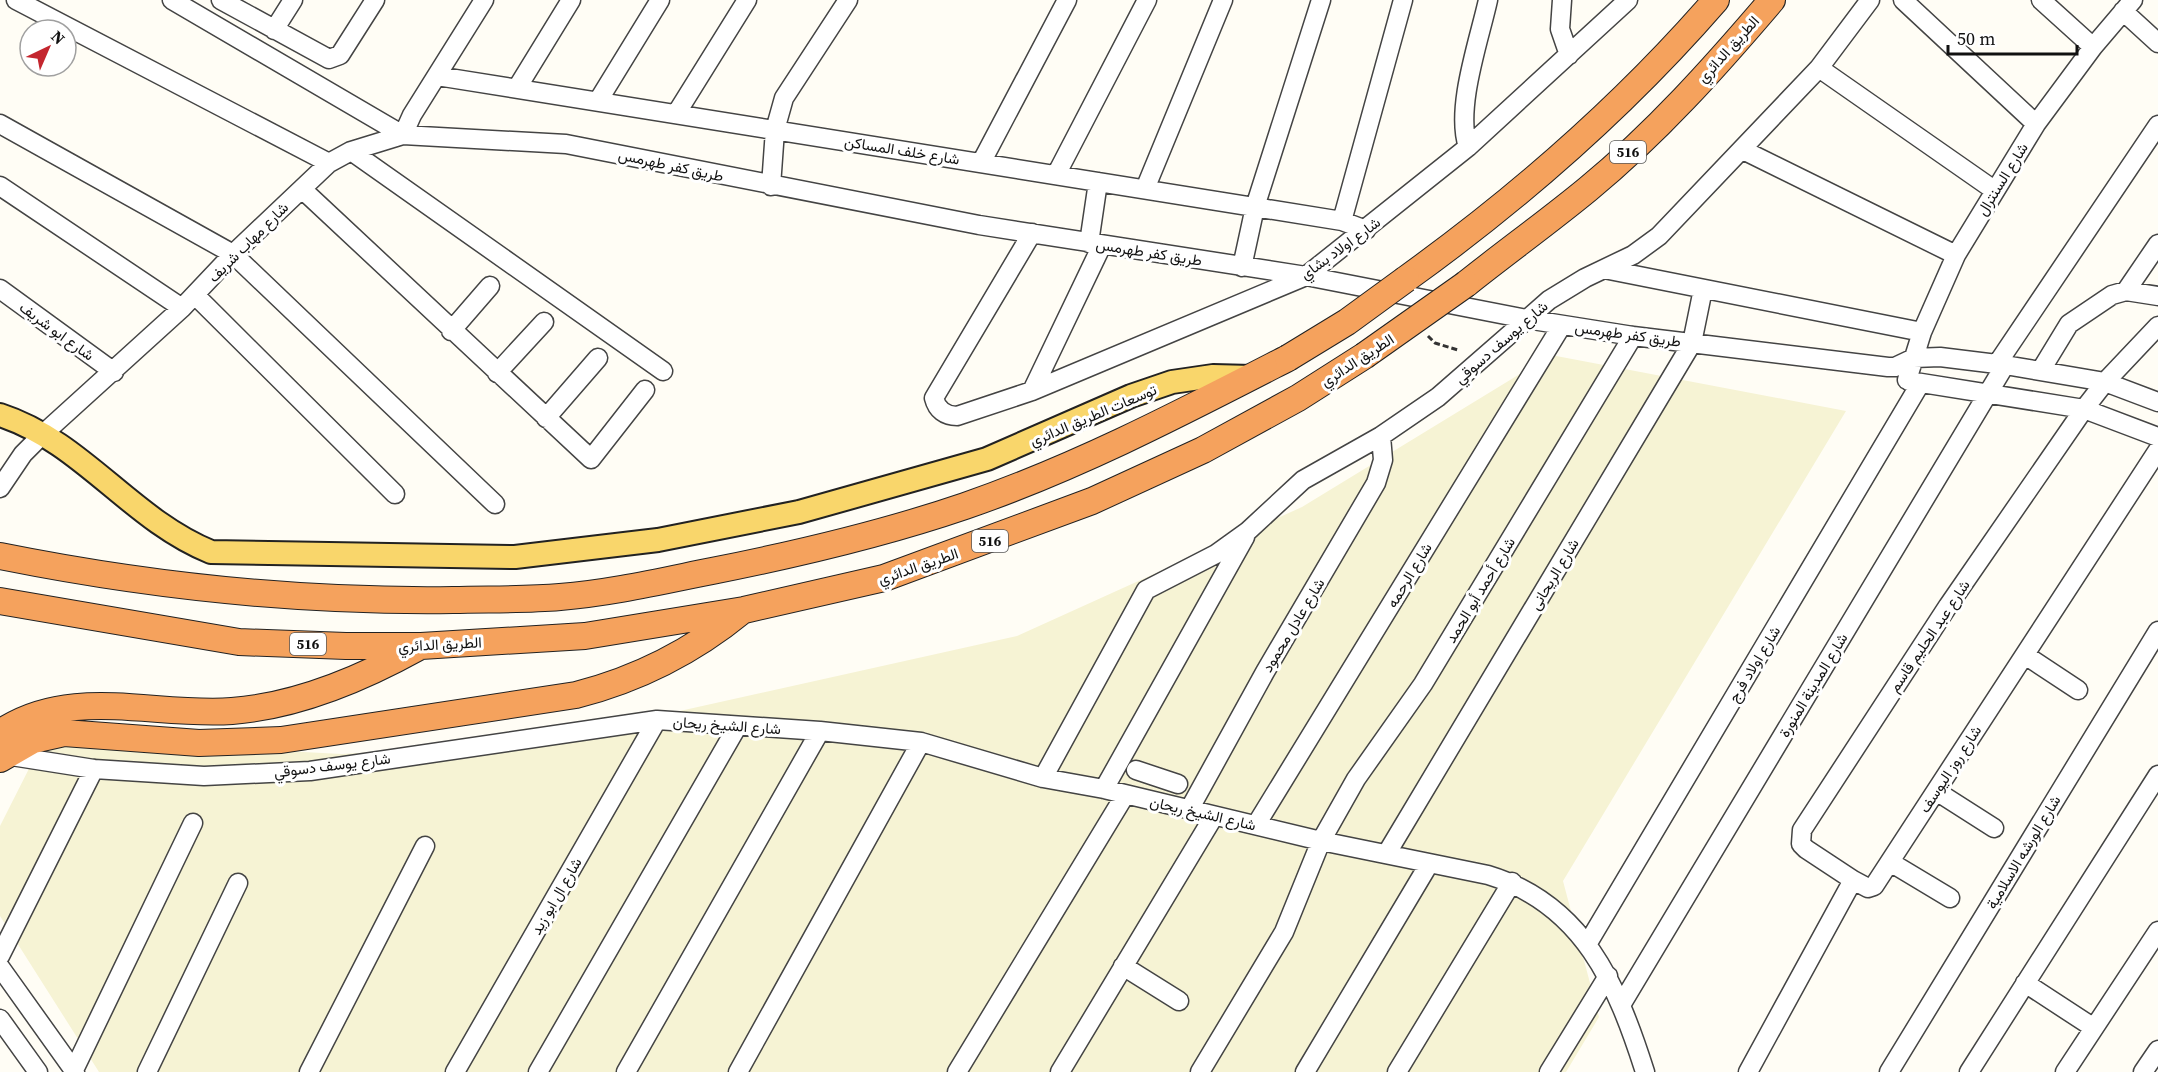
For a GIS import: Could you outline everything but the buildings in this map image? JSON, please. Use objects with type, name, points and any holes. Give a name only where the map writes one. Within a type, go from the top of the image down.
[{"type":"highway","name":"516","points":[[0,556],[228,590],[332,599],[560,597],[678,578],[897,528],[967,506],[1076,463],[1179,415],[1288,358],[1347,322],[1468,234],[1577,143],[1640,82],[1716,0]]},
{"type":"highway","name":"الطريق الدائري","points":[[0,601],[239,642],[421,646],[585,636],[744,610],[884,578],[1092,501],[1203,450],[1298,398],[1365,356],[1466,284],[1605,174],[1684,98],[1772,0]]},
{"type":"highway","points":[[2,749],[64,733],[200,743],[281,740],[576,695],[620,682],[654,668],[701,642],[744,610]]},
{"type":"highway","points":[[2,749],[40,713],[76,705],[232,711],[298,698],[361,676],[421,646]]},
{"type":"main road","name":"توسعات الطريق الدائري","points":[[0,415],[42,435],[86,463],[161,527],[211,552],[515,557],[658,540],[729,527],[834,503],[987,459],[1038,439],[1151,388],[1194,378],[1252,377]]},
{"type":"street","points":[[172,0],[403,135],[484,0]]},
{"type":"street","points":[[221,0],[323,57],[335,58],[344,50],[375,0]]},
{"type":"street","points":[[274,30],[293,0]]},
{"type":"street","points":[[518,88],[571,0]]},
{"type":"street","points":[[597,101],[660,0]]},
{"type":"street","points":[[676,114],[747,0]]},
{"type":"street","points":[[771,186],[775,130],[784,98],[848,0]]},
{"type":"street","points":[[981,163],[1067,0]]},
{"type":"street","points":[[1056,175],[1147,0]]},
{"type":"street","points":[[1145,189],[1223,0]]},
{"type":"street","points":[[1242,267],[1255,207],[1321,0]]},
{"type":"street","points":[[1342,221],[1403,0]]},
{"type":"street","points":[[1468,147],[1463,125],[1463,111],[1488,0]]},
{"type":"street","points":[[1562,0],[1560,29],[1569,55]]},
{"type":"street","name":"شارع اولاد بشاي","points":[[1032,233],[934,398],[942,412],[957,416],[1032,391],[1306,276],[1468,147],[1628,0]]},
{"type":"street","points":[[1904,0],[2036,124]]},
{"type":"street","points":[[2041,0],[2093,47]]},
{"type":"street","points":[[27,3],[329,163]]},
{"type":"street","name":"شارع يوسف دسوقي","points":[[1043,778],[1146,590],[1199,564],[1248,531],[1303,480],[1381,436],[1438,397],[1558,294],[1633,255],[1659,236],[1819,68],[1861,3]]},
{"type":"street","points":[[2128,6],[2158,44]]},
{"type":"street","name":"شارع السنترال","points":[[1914,358],[1922,332],[1956,255],[1994,190],[2036,124],[2093,47],[2128,6]]},
{"type":"street","points":[[1819,68],[1994,190]]},
{"type":"street","name":"شارع خلف المساكن","points":[[437,76],[1342,221],[1366,230]]},
{"type":"street","points":[[0,124],[233,254],[495,504]]},
{"type":"street","name":"شارع المدينة المنورة","points":[[1621,1005],[1987,394],[2001,364],[2158,124]]},
{"type":"street","name":"شارع مهاب شريف","points":[[0,488],[23,454],[42,435],[189,302],[233,254],[329,163],[351,152],[403,135]]},
{"type":"street","name":"طريق كفر طهرمس","points":[[403,135],[566,144],[771,186],[1095,244],[1306,276],[1526,320],[1692,343],[1907,377],[1987,394],[2084,408],[2158,437]]},
{"type":"street","points":[[1743,150],[1956,255]]},
{"type":"street","points":[[351,152],[663,371]]},
{"type":"street","points":[[1032,391],[1095,244],[1098,182]]},
{"type":"street","points":[[0,186],[189,302],[396,494]]},
{"type":"street","points":[[302,189],[451,331],[591,459],[645,390]]},
{"type":"street","points":[[2126,291],[2158,244]]},
{"type":"street","points":[[1604,269],[1922,332]]},
{"type":"street","points":[[451,331],[490,286]]},
{"type":"street","name":"شارع ابو شريف","points":[[0,289],[114,372]]},
{"type":"street","name":"شارع الريحانى","points":[[1388,853],[1692,343],[1703,289]]},
{"type":"street","points":[[2041,370],[2070,324],[2112,295],[2126,291],[2158,296]]},
{"type":"street","points":[[497,373],[544,322]]},
{"type":"street","name":"شارع الرحمه","points":[[1256,825],[1562,325]]},
{"type":"street","name":"شارع عبد الحليم قاسم","points":[[1852,880],[1801,844],[1802,830],[1948,606],[2084,408],[2105,382],[2158,326]]},
{"type":"street","name":"شارع أحمد أبو الحمد","points":[[1200,1072],[1284,932],[1321,841],[1370,756],[1423,684],[1633,336]]},
{"type":"street","points":[[1907,377],[1914,358],[1940,357],[2041,370],[2105,382],[2158,402]]},
{"type":"street","points":[[546,418],[598,358]]},
{"type":"street","name":"شارع اولاد فرج","points":[[1588,943],[1907,377]]},
{"type":"street","name":"شارع عادل محمود","points":[[1189,810],[1265,672],[1376,483],[1383,460],[1381,436]]},
{"type":"street","name":"شارع روز اليوسف","points":[[1852,880],[1868,888],[1874,886],[2158,450]]},
{"type":"street","points":[[1104,789],[1248,531]]},
{"type":"street","name":"شارع الورشه الاسلامية","points":[[1889,1072],[2158,631]]},
{"type":"street","points":[[2025,655],[2078,690]]},
{"type":"street","name":"شارع يوسف دسوقي","points":[[2,749],[94,769],[204,776],[310,771],[657,720]]},
{"type":"street","name":"شارع الشيخ ريحان","points":[[657,720],[820,731],[921,742],[1043,778],[1104,789],[1321,841],[1488,874],[1512,882],[1540,899],[1588,943],[1608,976],[1621,1005],[1645,1072]]},
{"type":"street","name":"شارع ال ابو زيد","points":[[455,1072],[657,720]]},
{"type":"street","points":[[538,1072],[737,727]]},
{"type":"street","points":[[626,1072],[820,731]]},
{"type":"street","points":[[738,1072],[921,742]]},
{"type":"street","points":[[0,956],[94,769]]},
{"type":"street","points":[[957,1072],[1132,796],[1142,772],[1178,784]]},
{"type":"street","points":[[1969,1072],[2158,775]]},
{"type":"street","points":[[1936,791],[1994,828]]},
{"type":"street","points":[[1060,1072],[1214,816]]},
{"type":"street","points":[[0,967],[75,1071],[193,823]]},
{"type":"street","points":[[309,1072],[425,846]]},
{"type":"street","points":[[1890,862],[1950,898]]},
{"type":"street","points":[[1305,1072],[1429,864]]},
{"type":"street","points":[[1748,1072],[1852,880]]},
{"type":"street","points":[[1397,1072],[1512,882]]},
{"type":"street","points":[[147,1072],[238,883]]},
{"type":"street","points":[[2065,1072],[2158,931]]},
{"type":"street","points":[[1124,966],[1179,1001]]},
{"type":"street","points":[[1549,1072],[1608,976]]},
{"type":"street","points":[[2025,983],[2094,1028]]},
{"type":"street","points":[[0,1019],[22,1064],[38,1072]]},
{"type":"street","points":[[2143,1072],[2158,1050]]},
{"type":"street","points":[[1628,1072],[1639,1053]]},
{"type":"path","points":[[1435,343],[1458,350]]},
{"type":"shaded area","points":[[1551,355],[1846,411],[1563,881],[1599,1017],[1566,1072],[99,1072],[0,916],[0,826],[44,739],[342,754],[545,741],[1017,636],[1302,507]]}]
